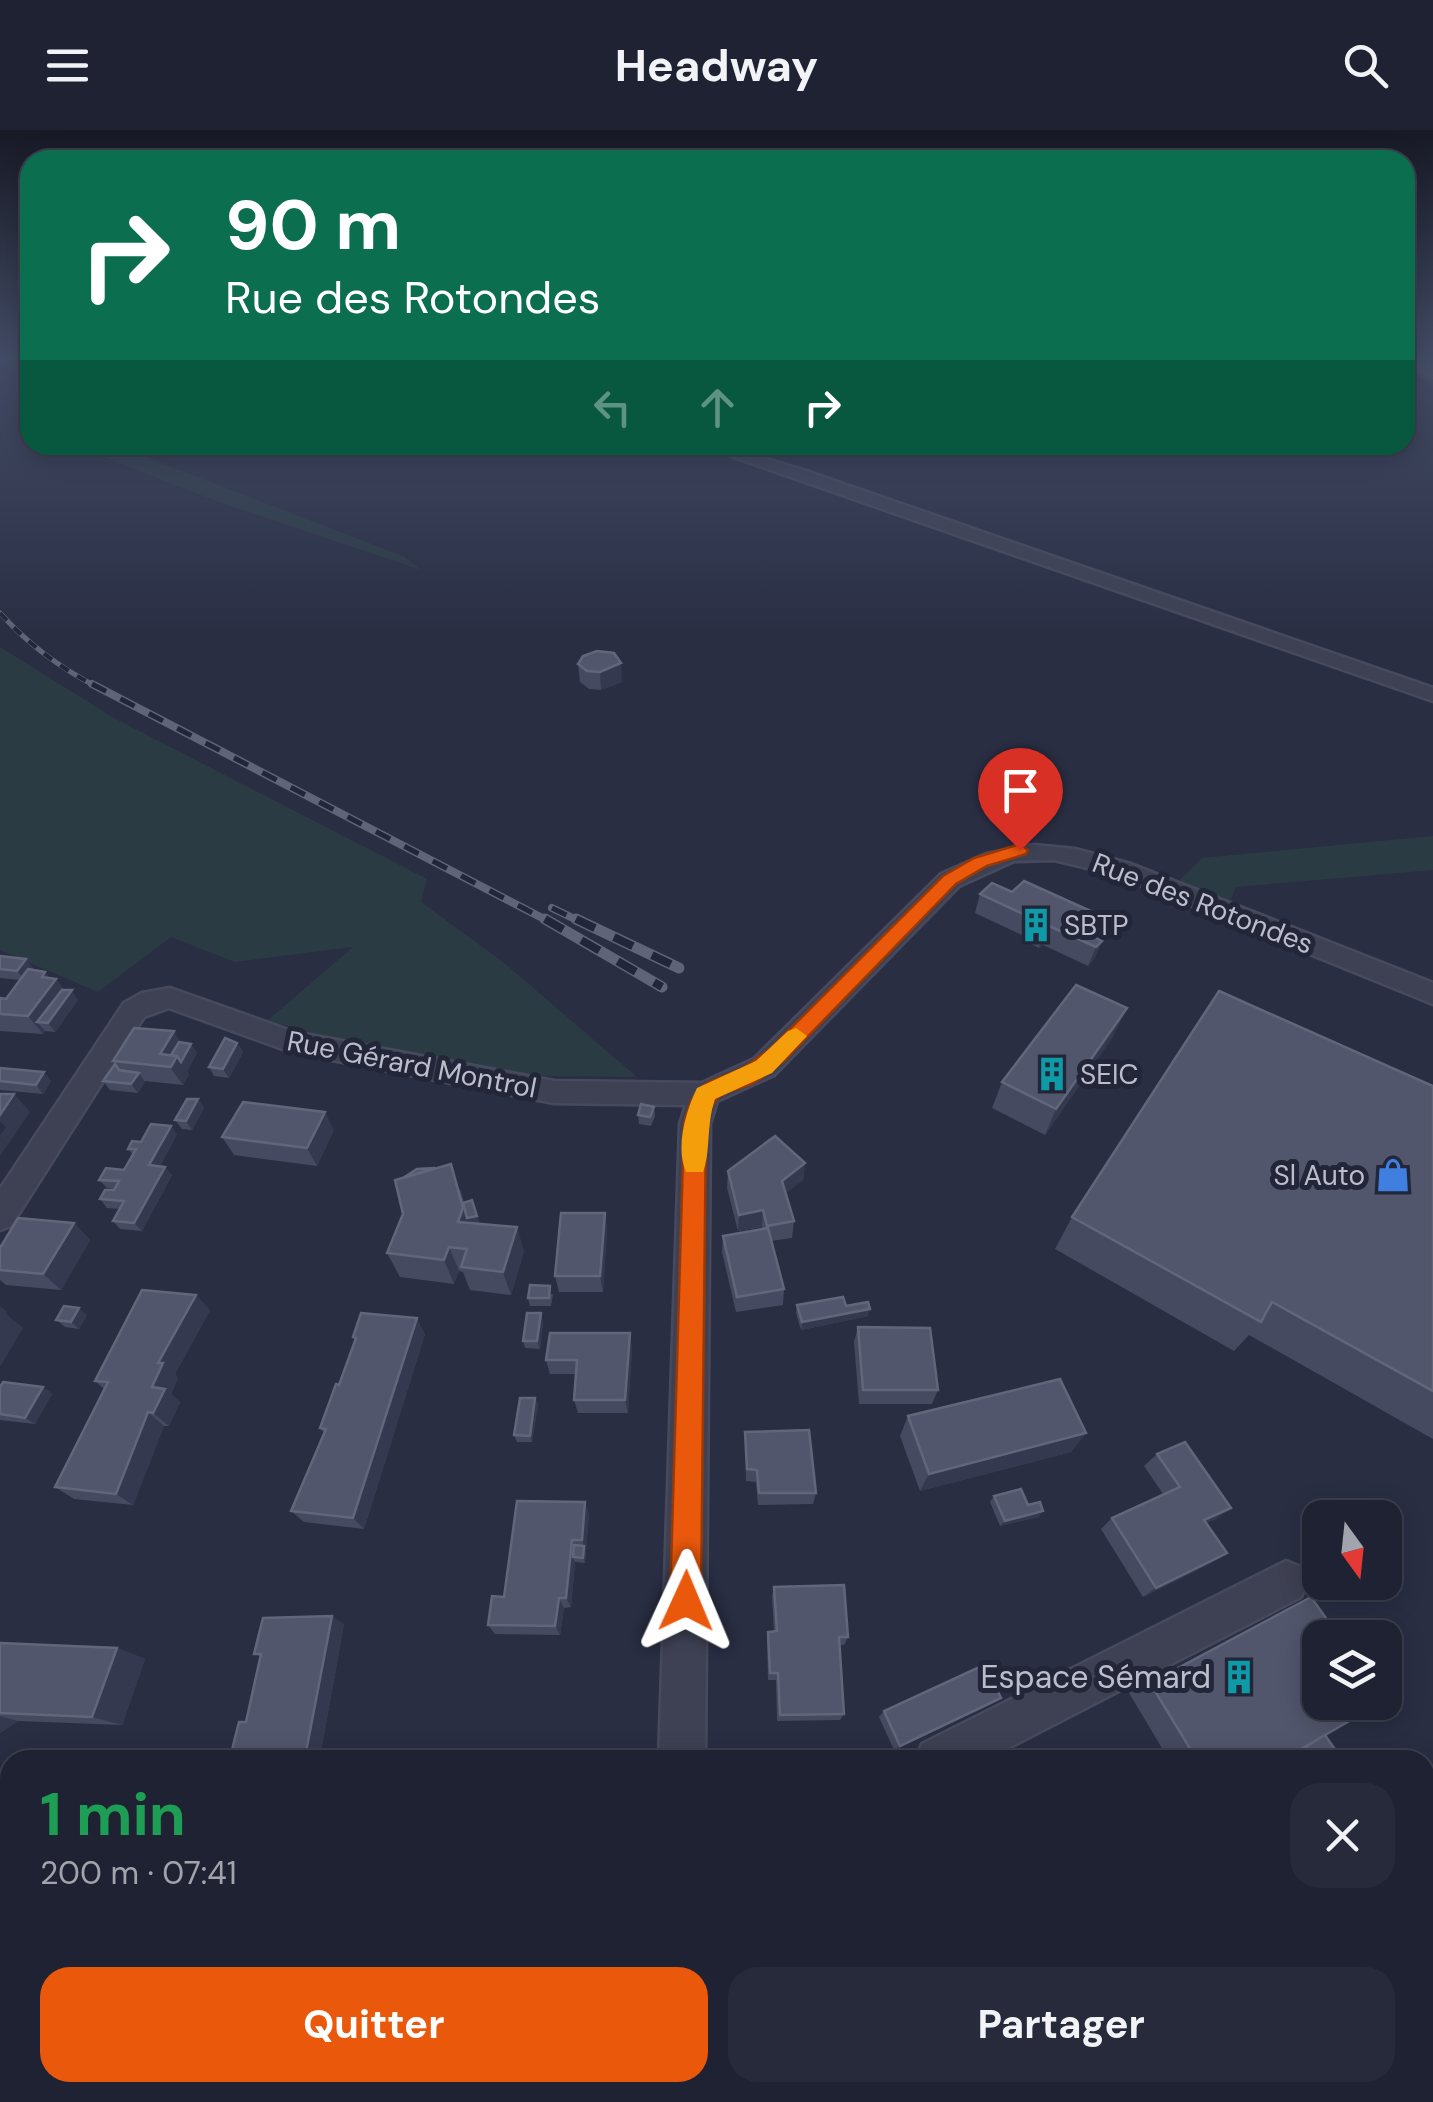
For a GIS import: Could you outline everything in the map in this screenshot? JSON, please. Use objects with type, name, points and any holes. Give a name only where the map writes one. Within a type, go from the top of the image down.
[{"type":"street","points":[[739,455],[1433,695]]},
{"type":"street","name":"Rue des Rotondes","points":[[705,1094],[764,1067],[950,880],[980,862],[1020,850],[1074,854],[1122,869],[1433,994]]},
{"type":"street","name":"Rue Gérard Montrol","points":[[0,1216],[134,1010],[161,998],[291,1042],[536,1089],[594,1094],[705,1094]]},
{"type":"street","points":[[682,1750],[695,1124],[705,1094]]},
{"type":"street","points":[[958,1750],[1286,1582]]},
{"type":"shaded area","points":[[99,455],[141,455],[405,557],[421,570],[216,501]]},
{"type":"shaded area","points":[[0,647],[114,718],[427,879],[421,902],[503,962],[637,1077],[524,1076],[363,1046],[267,1021],[353,947],[235,962],[171,937],[98,992],[0,950]]},
{"type":"shaded area","points":[[1433,836],[1433,870],[1236,887],[1230,901],[1179,881],[1202,858]]},
{"type":"building","points":[[597,651],[614,653],[621,663],[600,672],[587,671],[578,664],[583,656]]},
{"type":"building","points":[[1024,881],[1106,918],[1090,935],[1102,941],[1096,947],[1049,926],[1045,929],[1031,923],[1034,919],[980,894],[992,883],[1012,892]]},
{"type":"building","points":[[0,956],[26,959],[17,971],[0,969]]},
{"type":"building","points":[[28,969],[56,979],[28,1016],[0,1014],[0,998],[6,999]]},
{"type":"building","name":"SEIC","points":[[1076,985],[1127,1008],[1056,1109],[1002,1082]]},
{"type":"building","points":[[62,990],[72,990],[48,1023],[37,1022]]},
{"type":"building","points":[[1219,991],[1433,1086],[1433,1391],[1272,1302],[1261,1322],[1072,1217]]},
{"type":"building","points":[[134,1028],[174,1031],[160,1054],[177,1056],[171,1067],[113,1061]]},
{"type":"building","points":[[225,1038],[237,1043],[223,1069],[209,1067]]},
{"type":"building","points":[[179,1042],[191,1044],[181,1062],[171,1055]]},
{"type":"building","points":[[115,1064],[119,1070],[139,1073],[131,1084],[103,1081]]},
{"type":"building","points":[[0,1068],[44,1072],[36,1085],[0,1081]]},
{"type":"building","points":[[0,1094],[14,1094],[0,1115]]},
{"type":"building","points":[[187,1099],[198,1099],[186,1121],[175,1120]]},
{"type":"building","points":[[243,1102],[325,1112],[307,1148],[222,1137]]},
{"type":"building","points":[[641,1104],[654,1107],[650,1117],[638,1115]]},
{"type":"building","points":[[151,1124],[171,1126],[149,1165],[165,1167],[134,1223],[113,1221],[124,1201],[100,1199],[105,1190],[114,1190],[119,1181],[99,1180],[106,1168],[124,1170],[136,1149],[128,1149],[132,1141],[141,1142]]},
{"type":"building","points":[[775,1136],[805,1163],[782,1181],[794,1221],[767,1226],[763,1210],[739,1215],[728,1171]]},
{"type":"building","points":[[451,1164],[463,1208],[458,1222],[517,1227],[503,1272],[461,1267],[467,1249],[449,1247],[444,1260],[387,1253],[403,1214],[395,1180]]},
{"type":"building","points":[[435,1168],[403,1178],[417,1169]]},
{"type":"building","points":[[472,1200],[477,1216],[467,1218],[463,1203]]},
{"type":"building","points":[[561,1213],[605,1213],[600,1276],[555,1276]]},
{"type":"building","points":[[18,1218],[74,1223],[43,1274],[0,1270],[0,1248]]},
{"type":"building","points":[[768,1228],[784,1289],[737,1297],[723,1236]]},
{"type":"building","points":[[530,1285],[550,1286],[549,1298],[528,1298]]},
{"type":"building","points":[[142,1290],[196,1295],[158,1363],[163,1363],[152,1387],[165,1389],[153,1413],[148,1412],[116,1494],[55,1487],[108,1382],[95,1381]]},
{"type":"building","points":[[843,1297],[846,1306],[868,1302],[870,1309],[802,1322],[797,1305]]},
{"type":"building","points":[[64,1306],[79,1308],[71,1322],[56,1320]]},
{"type":"building","points":[[361,1313],[417,1318],[353,1518],[291,1511],[326,1429],[320,1428],[356,1338],[353,1337]]},
{"type":"building","points":[[527,1313],[541,1313],[537,1341],[523,1341]]},
{"type":"building","points":[[858,1327],[930,1328],[938,1390],[863,1390]]},
{"type":"building","points":[[550,1333],[630,1333],[625,1400],[574,1400],[577,1360],[546,1360]]},
{"type":"building","points":[[1060,1379],[1086,1433],[929,1474],[908,1416]]},
{"type":"building","points":[[3,1382],[43,1387],[25,1418],[0,1414]]},
{"type":"building","points":[[520,1398],[535,1398],[530,1436],[514,1435]]},
{"type":"building","points":[[809,1430],[816,1493],[759,1493],[757,1470],[747,1469],[745,1432]]},
{"type":"building","points":[[1185,1442],[1231,1508],[1204,1520],[1227,1553],[1156,1588],[1112,1518],[1180,1487],[1157,1454]]},
{"type":"building","points":[[1021,1489],[1028,1505],[1040,1502],[1043,1511],[1005,1521],[994,1496]]},
{"type":"building","points":[[517,1501],[585,1502],[582,1540],[572,1540],[566,1598],[559,1598],[555,1626],[488,1625],[492,1596],[504,1597]]},
{"type":"building","points":[[574,1545],[584,1546],[583,1558],[573,1557]]},
{"type":"building","points":[[844,1585],[848,1637],[839,1637],[844,1714],[780,1715],[778,1673],[770,1673],[768,1632],[777,1631],[774,1587]]},
{"type":"building","name":"Espace Sémard","points":[[1305,1600],[1313,1600],[1327,1620],[1302,1620],[1302,1720],[1351,1720],[1299,1750],[1191,1750],[1150,1683]]},
{"type":"building","points":[[332,1616],[306,1750],[232,1750],[239,1722],[246,1722],[261,1654],[254,1654],[263,1618]]},
{"type":"building","points":[[0,1643],[117,1648],[92,1717],[0,1713]]},
{"type":"building","points":[[984,1665],[1001,1698],[900,1746],[884,1711]]},
{"type":"building","points":[[1325,1735],[1335,1750],[1308,1750],[1306,1747]]},
{"type":"railway","points":[[0,613],[45,654],[97,687]]},
{"type":"railway","points":[[92,684],[550,922]]},
{"type":"railway","points":[[552,908],[581,922]]},
{"type":"railway","points":[[545,919],[662,987]]},
{"type":"railway","points":[[576,919],[679,968]]},
{"type":"slow traffic","points":[[694,1165],[695,1124],[705,1094],[764,1067],[796,1036]]},
{"type":"place","name":"SBTP","points":[[1036,925]]},
{"type":"place","name":"SEIC","points":[[1052,1074]]},
{"type":"place","name":"Sl Auto","points":[[1393,1175]]},
{"type":"place","name":"Espace Sémard","points":[[1239,1677]]},
{"type":"route","points":[[686,1601],[695,1124],[705,1094],[718,1085],[746,1077],[778,1055],[950,880],[980,862],[1020,850]]}]
